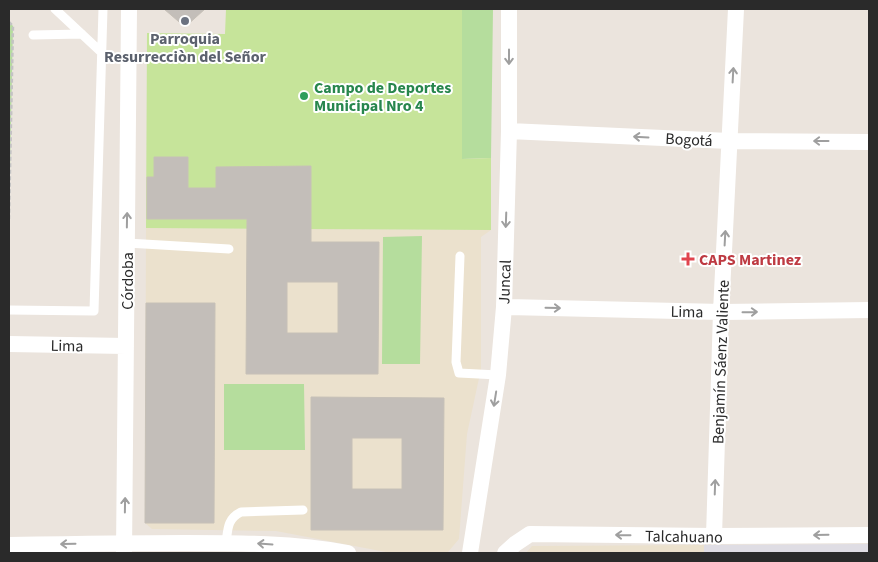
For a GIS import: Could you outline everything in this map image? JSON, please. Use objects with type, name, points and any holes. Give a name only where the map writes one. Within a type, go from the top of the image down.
[{"type":"street","name":"Córdoba","points":[[124,548],[129,9]]},
{"type":"street","name":"Juncal","points":[[470,553],[498,375],[504,308],[509,131],[509,9]]},
{"type":"street","name":"Benjamín Sáenz Valiente","points":[[714,536],[721,312],[736,9]]},
{"type":"street","name":"Bogotá","points":[[509,131],[729,141],[869,142]]},
{"type":"street","name":"Lima","points":[[504,308],[721,312],[869,310]]},
{"type":"street","name":"Lima","points":[[9,344],[126,346]]},
{"type":"street","name":"Talcahuano","points":[[505,553],[530,534],[869,535]]},
{"type":"street","points":[[9,545],[124,548],[254,543],[313,547],[348,553]]},
{"type":"lane","points":[[55,9],[101,52]]},
{"type":"lane","points":[[9,310],[94,311],[103,9]]},
{"type":"lane","points":[[32,35],[82,34]]},
{"type":"lane","points":[[127,243],[229,249]]},
{"type":"lane","points":[[460,256],[456,362],[459,373],[498,375]]},
{"type":"lane","points":[[226,543],[229,524],[233,516],[241,512],[304,510]]},
{"type":"path","points":[[9,22],[13,26],[9,219]]},
{"type":"shaded area","points":[[146,228],[491,230],[481,237],[481,369],[467,434],[459,539],[448,552],[391,553],[276,531],[152,529],[145,523]]},
{"type":"shaded area","points":[[869,544],[869,553],[704,553],[704,545]]},
{"type":"shaded area","points":[[704,545],[704,553],[526,553],[532,546]]},
{"type":"green space","name":"Campo de Deportes Municipal Nro 4","points":[[226,9],[462,9],[462,159],[491,158],[491,230],[146,228],[147,33],[225,34]]},
{"type":"green space","points":[[462,9],[493,9],[491,158],[462,159]]},
{"type":"green space","points":[[9,22],[13,26],[9,219]]},
{"type":"green space","points":[[422,236],[420,364],[382,364],[383,237]]},
{"type":"green space","points":[[224,384],[304,384],[305,450],[224,450]]},
{"type":"building","name":"Parroquia Resurrecciòn del Señor","points":[[164,9],[205,9],[185,27]]},
{"type":"building","points":[[154,157],[188,157],[188,188],[216,188],[216,167],[311,166],[311,242],[379,242],[378,374],[246,374],[247,219],[147,219],[147,177],[154,177]],"holes":[[[287,282],[338,282],[338,333],[287,333]]]},
{"type":"building","points":[[146,303],[215,303],[214,523],[145,523]]},
{"type":"building","points":[[311,397],[444,398],[443,530],[311,530]],"holes":[[[352,438],[402,438],[402,489],[352,489]]]},
{"type":"place","name":"Parroquia Resurrecciòn del Señor","points":[[185,21]]},
{"type":"place","name":"Campo de Deportes Municipal Nro 4","points":[[304,96]]},
{"type":"place","name":"CAPS Martinez","points":[[688,259]]}]
